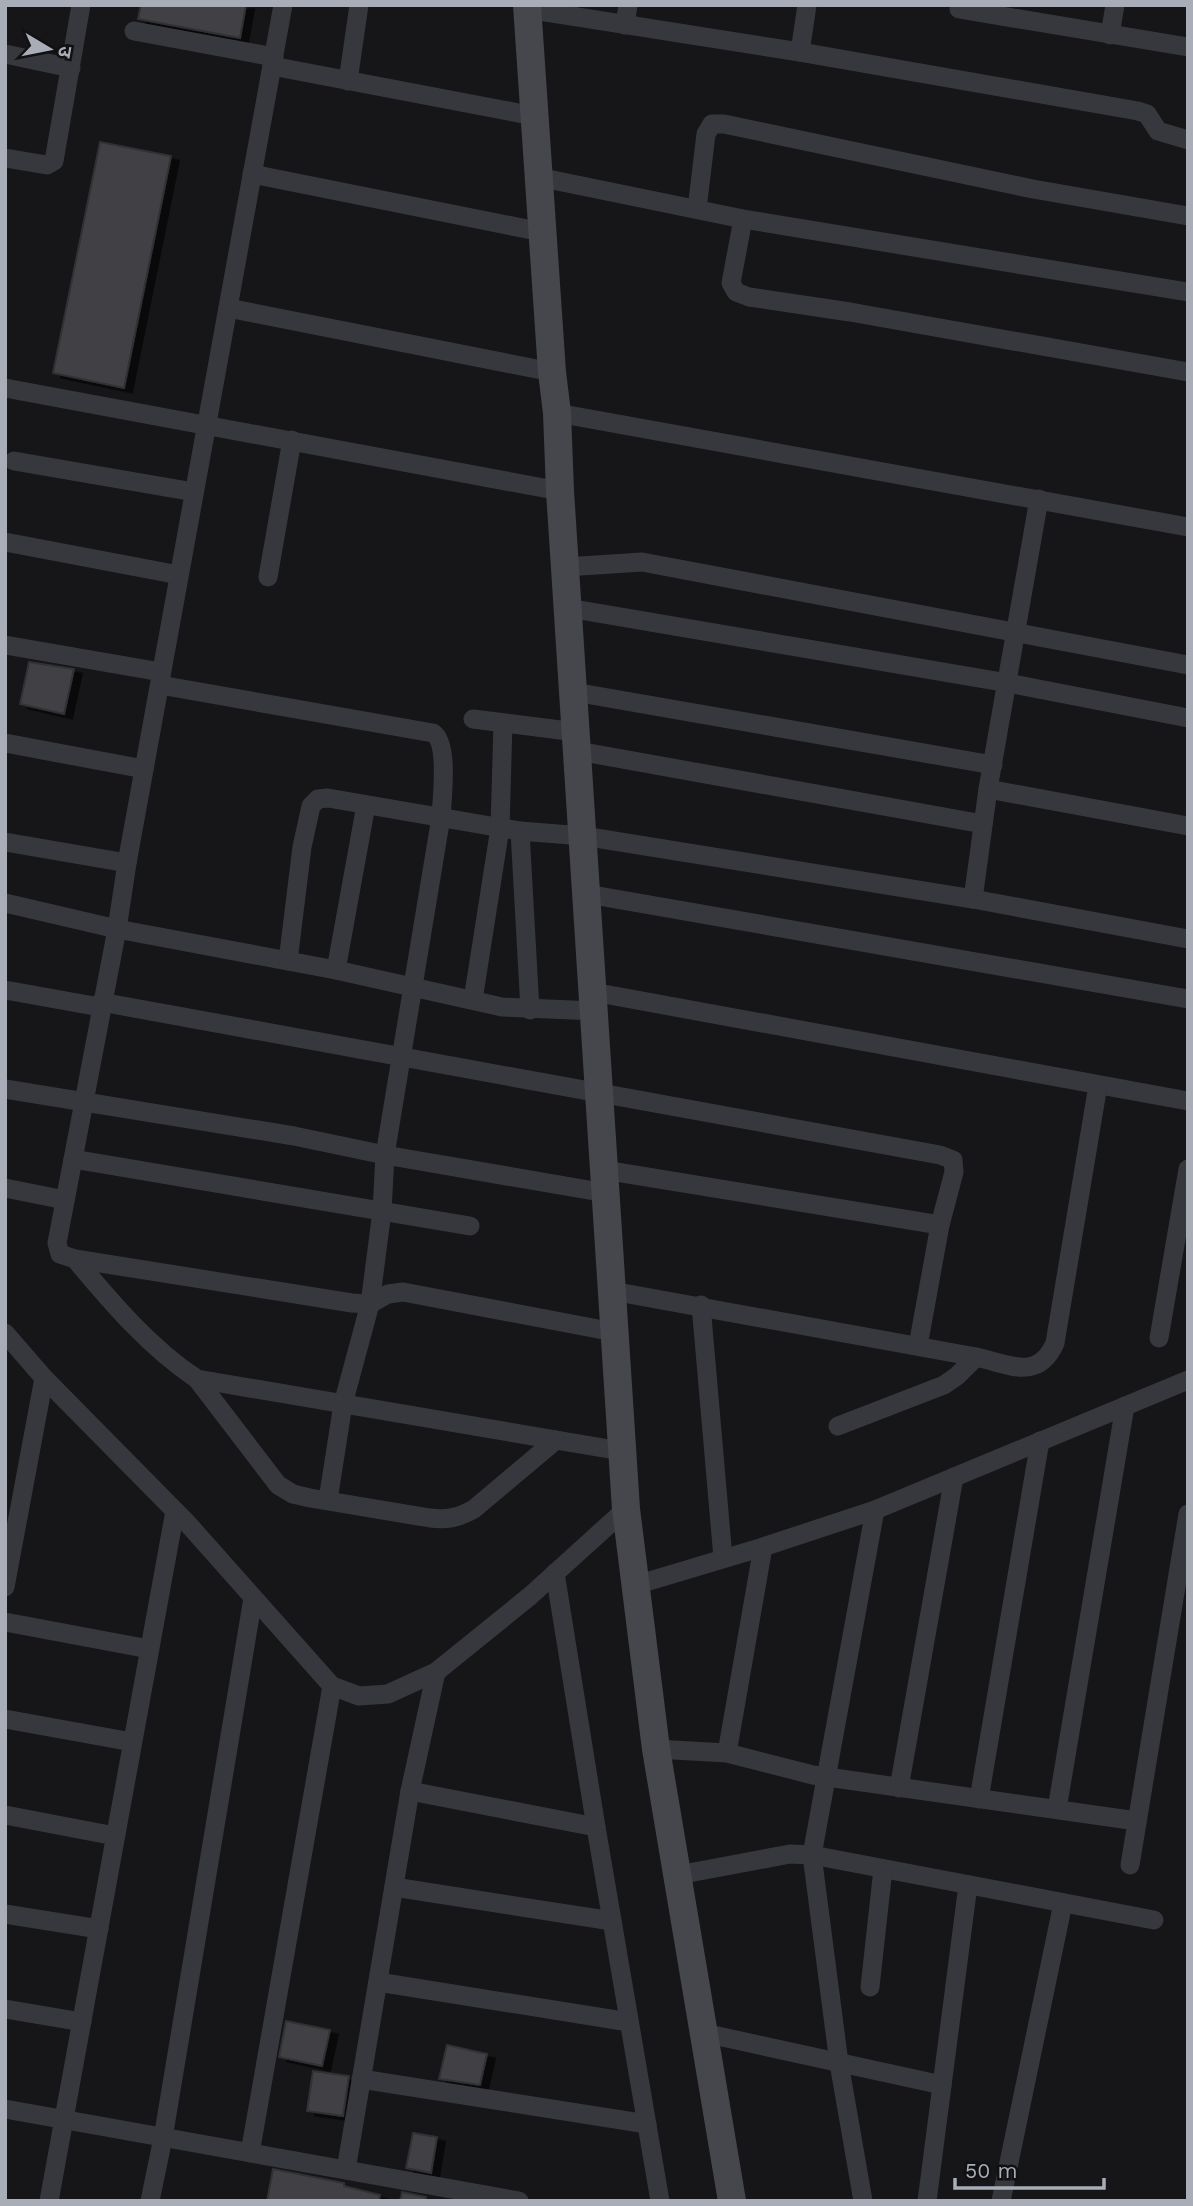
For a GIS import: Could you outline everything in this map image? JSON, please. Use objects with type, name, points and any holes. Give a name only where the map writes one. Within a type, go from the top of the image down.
[{"type":"street","points":[[5,158],[47,165],[54,160],[81,5]]},
{"type":"street","points":[[283,5],[117,929],[57,1243],[60,1254],[75,1259],[327,1300],[370,1304],[388,1294],[403,1292],[614,1332]]},
{"type":"street","points":[[348,81],[359,5]]},
{"type":"street","points":[[800,52],[807,5]]},
{"type":"street","points":[[1110,35],[1115,5]]},
{"type":"street","points":[[732,2201],[656,1749],[626,1509],[557,413],[527,7],[627,15],[800,52],[1138,111],[1147,114],[1158,131],[1188,140]]},
{"type":"street","points":[[959,9],[1188,47]]},
{"type":"street","points":[[134,31],[348,81],[534,116]]},
{"type":"street","points":[[5,54],[71,68]]},
{"type":"street","points":[[697,209],[706,134],[712,124],[724,124],[1033,189],[1188,216]]},
{"type":"street","points":[[252,174],[542,232]]},
{"type":"street","points":[[538,177],[743,219],[1188,292]]},
{"type":"street","points":[[743,219],[731,282],[736,292],[748,297],[850,312],[1188,372]]},
{"type":"street","points":[[228,308],[552,372]]},
{"type":"street","points":[[5,388],[560,491]]},
{"type":"street","points":[[557,413],[1188,527]]},
{"type":"street","points":[[268,577],[292,440]]},
{"type":"street","points":[[14,461],[194,492]]},
{"type":"street","points":[[973,899],[988,789],[1039,499]]},
{"type":"street","points":[[5,542],[179,575]]},
{"type":"street","points":[[565,567],[642,562],[1188,664]]},
{"type":"street","points":[[568,608],[1188,718]]},
{"type":"street","points":[[5,645],[433,733],[442,743],[441,817],[385,1155],[382,1212],[370,1304],[343,1404],[328,1500]]},
{"type":"street","points":[[573,692],[993,765]]},
{"type":"street","points":[[473,719],[503,723],[577,742],[983,824]]},
{"type":"street","points":[[473,1000],[500,828],[503,723]]},
{"type":"street","points":[[5,743],[144,769]]},
{"type":"street","points":[[988,789],[1188,826]]},
{"type":"street","points":[[288,961],[302,847],[311,806],[318,799],[328,798],[500,828],[583,836],[973,899],[1188,939]]},
{"type":"street","points":[[336,970],[366,805]]},
{"type":"street","points":[[520,831],[530,1010]]},
{"type":"street","points":[[5,842],[127,863]]},
{"type":"street","points":[[587,894],[1188,999]]},
{"type":"street","points":[[5,903],[117,929],[336,970],[502,1007],[530,1010],[594,1002],[1188,1101]]},
{"type":"street","points":[[5,990],[402,1056],[953,1160],[954,1172],[940,1225],[918,1346]]},
{"type":"street","points":[[612,1291],[701,1305],[1023,1368],[1037,1367],[1049,1357],[1055,1343],[1098,1085]]},
{"type":"street","points":[[5,1089],[294,1136],[385,1155],[940,1225]]},
{"type":"street","points":[[73,1158],[470,1226]]},
{"type":"street","points":[[1158,1338],[1188,1169]]},
{"type":"street","points":[[5,1188],[65,1200]]},
{"type":"street","points":[[75,1259],[142,1332],[181,1369],[197,1379],[278,1485],[293,1494],[445,1520],[459,1517],[474,1509],[556,1440]]},
{"type":"street","points":[[701,1305],[723,1558]]},
{"type":"street","points":[[5,1333],[44,1378],[175,1511],[332,1686],[359,1696],[388,1694],[436,1672],[555,1573],[626,1509]]},
{"type":"street","points":[[838,1426],[944,1385],[975,1357]]},
{"type":"street","points":[[5,1587],[44,1378]]},
{"type":"street","points":[[197,1379],[621,1451]]},
{"type":"street","points":[[636,1585],[875,1510],[1188,1380]]},
{"type":"street","points":[[1057,1810],[1125,1406]]},
{"type":"street","points":[[979,1799],[1040,1441]]},
{"type":"street","points":[[899,1788],[954,1477]]},
{"type":"street","points":[[863,2201],[839,2063],[812,1855],[875,1510]]},
{"type":"street","points":[[50,2201],[175,1511]]},
{"type":"street","points":[[1130,1865],[1188,1514]]},
{"type":"street","points":[[727,1753],[762,1547]]},
{"type":"street","points":[[555,1573],[660,2201]]},
{"type":"street","points":[[150,2201],[163,2138],[253,1598]]},
{"type":"street","points":[[5,1622],[149,1649]]},
{"type":"street","points":[[345,2170],[410,1791],[436,1672]]},
{"type":"street","points":[[250,2153],[332,1686]]},
{"type":"street","points":[[5,1719],[132,1742]]},
{"type":"street","points":[[656,1749],[727,1753],[813,1775],[1137,1821]]},
{"type":"street","points":[[410,1791],[596,1828]]},
{"type":"street","points":[[5,1815],[116,1836]]},
{"type":"street","points":[[678,1875],[790,1854],[812,1855],[1154,1920]]},
{"type":"street","points":[[870,1987],[883,1869]]},
{"type":"street","points":[[927,2201],[968,1885]]},
{"type":"street","points":[[394,1887],[612,1921]]},
{"type":"street","points":[[1001,2201],[1063,1903]]},
{"type":"street","points":[[5,1914],[99,1930]]},
{"type":"street","points":[[378,1982],[629,2022]]},
{"type":"street","points":[[5,2009],[82,2022]]},
{"type":"street","points":[[704,2033],[942,2085]]},
{"type":"street","points":[[361,2079],[647,2124]]},
{"type":"street","points":[[5,2109],[519,2201]]},
{"type":"building","points":[[141,5],[246,5],[240,38],[138,19]]},
{"type":"building","points":[[100,142],[171,156],[124,388],[53,373]]},
{"type":"building","points":[[29,662],[74,669],[64,714],[20,704]]},
{"type":"building","points":[[286,2021],[330,2030],[322,2066],[279,2057]]},
{"type":"building","points":[[447,2045],[487,2054],[480,2085],[439,2079]]},
{"type":"building","points":[[313,2071],[349,2076],[343,2116],[307,2111]]},
{"type":"building","points":[[413,2133],[437,2137],[431,2173],[406,2168]]},
{"type":"building","points":[[273,2169],[344,2183],[344,2186],[380,2195],[379,2201],[267,2201]]},
{"type":"building","points":[[402,2192],[426,2197],[425,2201],[400,2201]]}]
